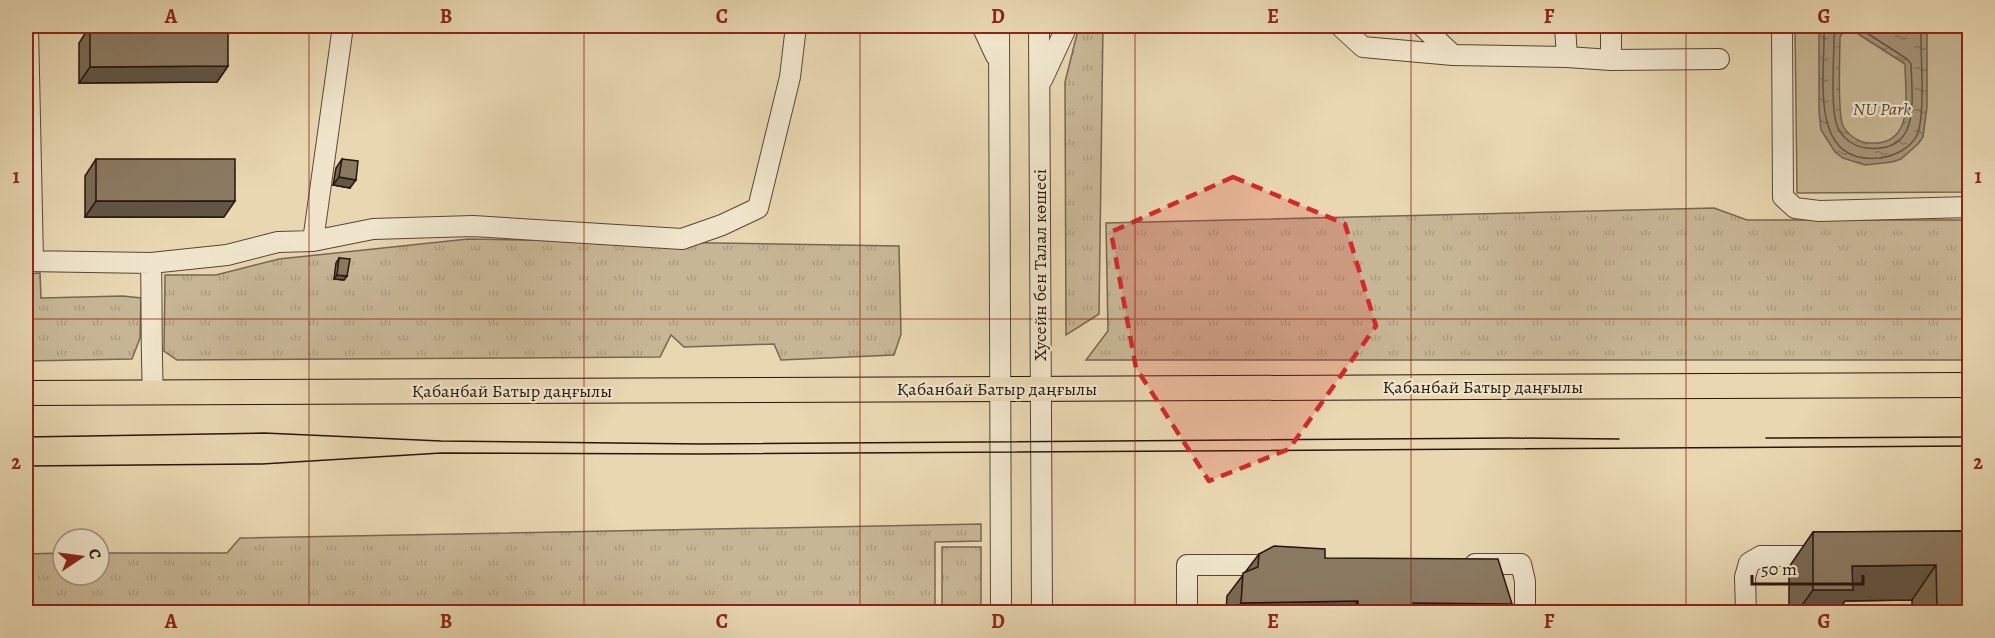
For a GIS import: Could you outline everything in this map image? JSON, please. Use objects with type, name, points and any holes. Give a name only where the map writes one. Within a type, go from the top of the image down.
[{"type":"main road","name":"Қабанбай Батыр даңғылы","points":[[26,393],[1970,385]]},
{"type":"street","points":[[28,26],[29,261],[151,263],[227,255],[278,242],[313,241],[373,230],[473,226],[682,239],[722,225],[758,208],[790,77],[796,26]]},
{"type":"street","points":[[313,241],[343,26]]},
{"type":"street","points":[[982,26],[999,62]]},
{"type":"street","points":[[999,26],[1001,612]]},
{"type":"street","name":"Хусейн бен Талал көшесі","points":[[1039,26],[1042,612]]},
{"type":"street","points":[[1039,85],[1067,26]]},
{"type":"street","points":[[1340,26],[1363,47],[1454,55],[1611,60],[1719,59]]},
{"type":"street","points":[[1422,26],[1454,55]]},
{"type":"street","points":[[1565,26],[1567,57]]},
{"type":"street","points":[[1611,26],[1611,60]]},
{"type":"street","points":[[1782,26],[1783,197],[1795,208],[1820,211],[1970,207]]},
{"type":"street","points":[[151,263],[152,327],[150,338],[153,393]]},
{"type":"street","points":[[1746,612],[1745,578],[1749,563],[1761,556],[1844,556]]},
{"type":"street","points":[[1187,612],[1187,565],[1294,564]]},
{"type":"street","points":[[1462,564],[1521,564],[1525,580],[1525,612]]},
{"type":"street","points":[[1041,583],[1051,612]]},
{"type":"highlighted area","points":[[1233,177],[1345,224],[1376,326],[1289,449],[1209,481],[1136,368],[1111,232]]},
{"type":"green space","points":[[1079,26],[1103,26],[1099,314],[1066,335],[1065,82]]},
{"type":"green space","name":"NU Park","points":[[1795,26],[1969,26],[1969,192],[1797,193]]},
{"type":"green space","points":[[1714,208],[1747,220],[1969,220],[1969,360],[1086,360],[1108,331],[1106,223]]},
{"type":"green space","points":[[468,239],[899,246],[901,334],[894,355],[781,360],[774,344],[684,347],[671,335],[660,357],[177,360],[164,351],[165,275],[216,275],[279,259]]},
{"type":"green space","points":[[40,273],[41,298],[123,296],[141,298],[140,338],[132,359],[26,361],[26,274]]},
{"type":"green space","points":[[981,524],[981,541],[935,542],[935,612],[26,612],[26,554],[51,553],[51,587],[111,587],[111,553],[227,553],[240,538]]},
{"type":"green space","points":[[942,547],[981,547],[981,612],[942,612]]},
{"type":"water","points":[[1819,26],[1886,26],[1895,31],[1906,29],[1906,26],[1927,26],[1927,107],[1923,137],[1901,159],[1865,165],[1843,158],[1835,152],[1821,130]],"holes":[[[1852,30],[1905,64],[1906,103],[1901,127],[1894,136],[1884,142],[1869,143],[1854,138],[1843,126],[1840,109],[1840,37],[1844,31]]]},
{"type":"building","points":[[90,26],[228,26],[228,66],[90,67]]},
{"type":"building","points":[[96,159],[235,159],[235,201],[96,201]]},
{"type":"building","points":[[342,159],[358,161],[356,180],[339,177]]},
{"type":"building","points":[[339,258],[350,259],[347,276],[337,275]]},
{"type":"building","points":[[1970,531],[1970,612],[1937,612],[1936,565],[1852,566],[1853,590],[1813,590],[1813,532]]},
{"type":"building","points":[[1274,546],[1325,549],[1325,558],[1498,559],[1512,604],[1413,603],[1413,612],[1358,612],[1358,601],[1241,603],[1243,573],[1258,567],[1259,554]]},
{"type":"tram line","points":[[26,437],[264,433],[441,441],[701,444],[1619,439]]},
{"type":"tram line","points":[[1766,438],[1970,437]]},
{"type":"tram line","points":[[26,466],[262,464],[441,453],[700,454],[1970,446]]}]
